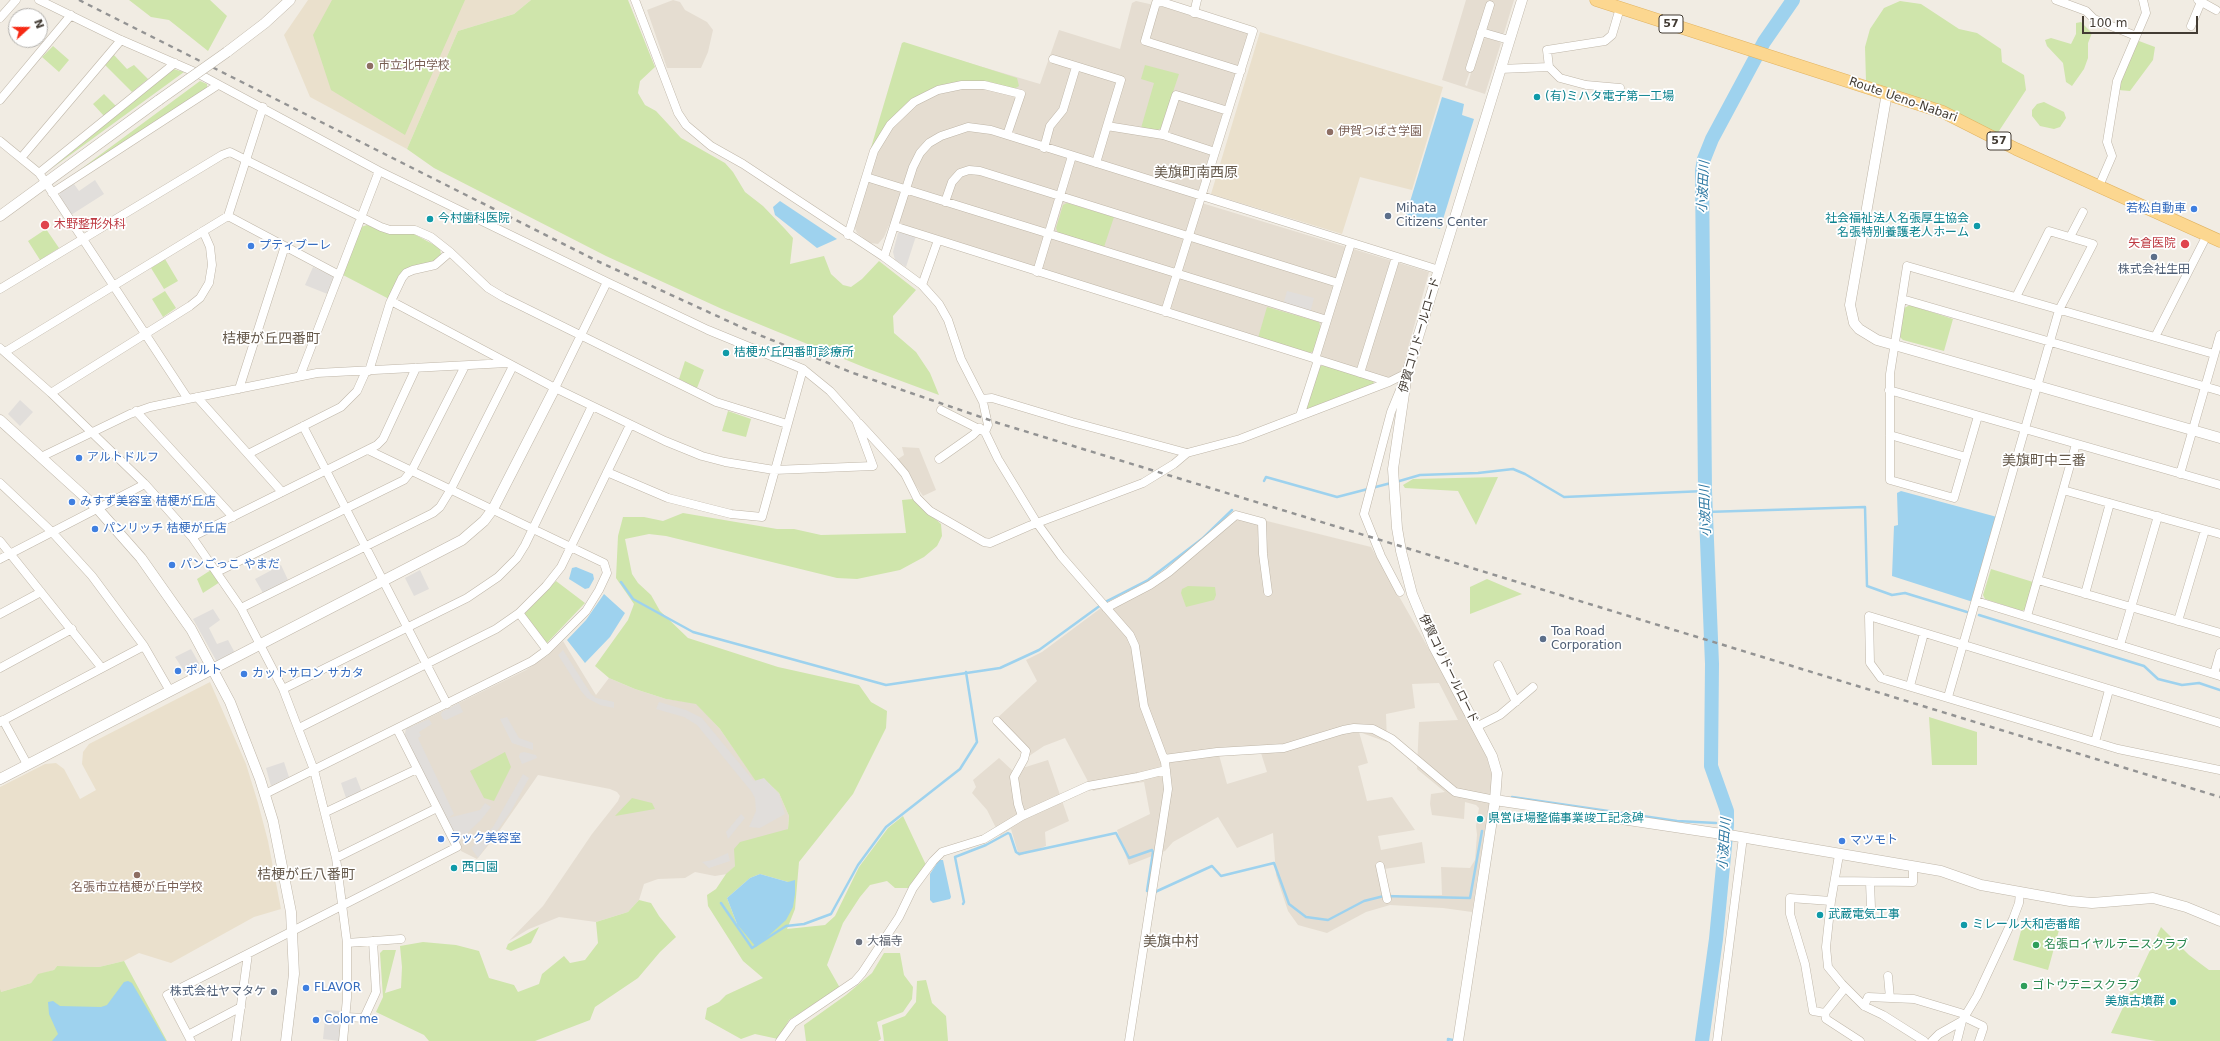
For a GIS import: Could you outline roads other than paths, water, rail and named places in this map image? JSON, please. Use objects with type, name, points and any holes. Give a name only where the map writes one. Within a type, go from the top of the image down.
[{"type":"main road","name":"Route Ueno-Nabari","points":[[1596,0],[1943,112],[2016,149],[2220,241]]},
{"type":"street","points":[[0,18],[16,0]]},
{"type":"street","points":[[40,0],[263,107],[379,171],[607,282],[708,330],[804,369],[830,391],[894,461],[905,474],[917,498],[930,511],[984,542],[990,543],[1037,523],[1143,483],[1187,454],[1240,439],[1390,382],[1406,374]]},
{"type":"street","points":[[0,216],[227,52],[265,23],[290,0]]},
{"type":"street","points":[[635,0],[678,113],[686,125],[711,146],[743,164],[848,235],[884,257],[922,285],[939,304],[948,320],[961,359],[982,399],[988,425],[939,459]]},
{"type":"street","points":[[1194,13],[1197,0]]},
{"type":"street","name":"伊賀コリドールロード","points":[[1458,1041],[1497,781],[1492,756],[1434,647],[1412,594],[1401,551],[1393,482],[1394,454],[1406,374],[1522,0]]},
{"type":"street","points":[[2056,0],[2086,11],[2094,19],[2136,36]]},
{"type":"street","points":[[2100,186],[2112,156],[2107,142],[2117,81],[2146,13],[2143,0]]},
{"type":"street","points":[[2191,26],[2200,1],[2216,10]]},
{"type":"street","points":[[1165,312],[1240,71],[1254,31],[1162,2],[1156,3],[1145,41],[1240,71]]},
{"type":"street","points":[[1470,68],[1490,5]]},
{"type":"street","points":[[1620,8],[1609,38],[1601,43],[1547,50],[1549,67],[1560,78],[1586,85],[1620,88]]},
{"type":"street","points":[[0,100],[71,15]]},
{"type":"street","points":[[1481,32],[1510,40]]},
{"type":"street","points":[[21,158],[121,40]]},
{"type":"street","points":[[1053,59],[1121,80],[1096,163]]},
{"type":"street","points":[[39,173],[174,63]]},
{"type":"street","points":[[1044,148],[1050,126],[1063,110],[1076,67]]},
{"type":"street","points":[[1500,69],[1549,67]]},
{"type":"street","points":[[848,235],[874,151],[890,125],[914,102],[938,90],[976,84],[1021,94],[1007,135]]},
{"type":"street","points":[[52,192],[218,85]]},
{"type":"street","points":[[1887,93],[1850,305],[1854,323],[1859,329],[1870,338],[2220,438]]},
{"type":"street","points":[[1163,135],[1176,95],[1228,111]]},
{"type":"street","points":[[263,107],[228,216],[113,286],[2,350],[51,393],[145,484],[192,537],[241,608],[283,689],[314,770],[326,812],[336,858],[347,943],[346,1017],[343,1041]]},
{"type":"street","points":[[1107,126],[1163,135],[1215,152]]},
{"type":"street","points":[[884,257],[913,167],[920,153],[929,143],[941,136],[968,127],[987,129],[1007,135],[1044,148],[1439,270]]},
{"type":"street","points":[[0,141],[39,173],[146,335],[192,398],[248,454],[282,492]]},
{"type":"street","points":[[0,289],[222,155],[230,152],[360,218],[390,230],[415,230],[431,237],[450,252],[488,288],[503,297],[716,402],[787,424]]},
{"type":"street","points":[[1037,272],[1072,156]]},
{"type":"street","points":[[945,202],[955,178],[960,173],[970,170],[980,171],[1338,283]]},
{"type":"street","points":[[300,376],[379,171]]},
{"type":"street","points":[[866,177],[1327,320]]},
{"type":"street","points":[[2070,237],[2083,212]]},
{"type":"street","points":[[228,216],[339,275]]},
{"type":"street","points":[[894,226],[1390,382]]},
{"type":"street","points":[[51,393],[146,335],[196,302],[207,288],[211,277],[212,259],[210,247],[203,231]]},
{"type":"street","points":[[1948,697],[2060,310],[2093,244],[2049,231],[2016,297]]},
{"type":"street","points":[[2155,337],[2207,235]]},
{"type":"street","points":[[922,285],[938,240]]},
{"type":"street","points":[[1300,416],[1327,320],[1351,243]]},
{"type":"street","points":[[239,389],[285,246]]},
{"type":"street","points":[[248,454],[350,401],[367,371],[391,301],[406,274],[435,265],[450,252]]},
{"type":"street","points":[[1360,373],[1396,257]]},
{"type":"street","points":[[1978,416],[1954,498],[1890,480],[1889,390],[1894,345],[1907,266],[2214,354]]},
{"type":"street","points":[[0,779],[462,540],[484,521],[493,509],[607,282]]},
{"type":"street","points":[[1902,299],[2220,392]]},
{"type":"street","points":[[391,301],[555,388],[664,441],[702,456],[732,464],[774,470],[873,466],[856,420]]},
{"type":"street","points":[[2180,474],[2220,335]]},
{"type":"street","points":[[41,457],[136,411],[300,376],[317,373],[510,364]]},
{"type":"street","points":[[241,608],[433,513],[444,503],[510,364]]},
{"type":"street","points":[[217,572],[404,480],[412,470],[465,366]]},
{"type":"street","points":[[192,537],[368,450],[382,440],[416,368]]},
{"type":"street","points":[[607,472],[668,498],[731,514],[762,517],[787,424],[804,369]]},
{"type":"street","points":[[1400,592],[1367,525],[1364,514],[1370,485],[1391,412],[1406,374]]},
{"type":"street","points":[[1889,390],[2220,486]]},
{"type":"street","points":[[982,399],[992,398],[1187,454]]},
{"type":"street","points":[[283,689],[467,598],[491,584],[517,558],[534,529],[592,406]]},
{"type":"street","points":[[941,410],[982,430],[1037,523],[1061,556],[1130,635],[1135,646],[1144,706],[1164,759],[1167,794],[1129,1041]]},
{"type":"street","points":[[136,411],[233,517]]},
{"type":"street","points":[[1,422],[97,508],[141,558],[167,592],[192,630],[213,668],[239,722],[265,794],[280,851],[292,931],[292,999],[286,1041]]},
{"type":"street","points":[[299,728],[496,629],[519,613],[556,575],[572,548],[630,424]]},
{"type":"street","points":[[303,426],[447,704]]},
{"type":"street","points":[[1890,435],[1966,456]]},
{"type":"street","points":[[2027,616],[2076,444]]},
{"type":"street","points":[[265,794],[526,665],[547,650],[586,610],[599,590],[607,573],[604,563],[368,450]]},
{"type":"street","points":[[0,483],[52,532],[104,591],[144,646],[170,691]]},
{"type":"street","points":[[0,559],[145,484]]},
{"type":"street","points":[[2063,490],[2220,534]]},
{"type":"street","points":[[2084,594],[2110,503]]},
{"type":"street","points":[[1103,605],[1150,585],[1169,572],[1236,515],[1262,522],[1263,554],[1268,592]]},
{"type":"street","points":[[2120,645],[2158,516]]},
{"type":"street","points":[[2178,621],[2205,530]]},
{"type":"street","points":[[0,541],[101,667]]},
{"type":"street","points":[[2038,580],[2131,608],[2220,632]]},
{"type":"street","points":[[0,614],[41,592]]},
{"type":"street","points":[[1976,601],[2217,675],[2220,653]]},
{"type":"street","points":[[519,613],[547,650]]},
{"type":"street","points":[[2220,723],[1869,616],[1870,663],[1881,678],[2118,749],[2220,770]]},
{"type":"street","points":[[0,668],[72,629]]},
{"type":"street","points":[[1910,686],[1924,633]]},
{"type":"street","points":[[27,764],[2,721],[101,667],[144,646]]},
{"type":"street","points":[[1498,665],[1516,702]]},
{"type":"street","points":[[1476,727],[1500,715],[1533,687]]},
{"type":"street","points":[[2095,742],[2109,690]]},
{"type":"street","points":[[997,721],[1026,751],[1024,759],[1014,777],[1018,804],[1022,816]]},
{"type":"street","points":[[1164,759],[1217,752],[1284,748],[1343,730],[1354,728],[1373,729],[1392,739],[1455,792],[1495,800],[1739,837],[1839,855],[1913,866],[1941,871],[1981,885],[2092,903],[2153,898],[2186,907],[2220,921]]},
{"type":"street","points":[[241,1007],[190,1038],[167,995],[457,847],[397,729]]},
{"type":"street","points":[[326,812],[418,769]]},
{"type":"street","points":[[780,1041],[793,1023],[855,981],[862,973],[899,917],[913,888],[942,852],[984,839],[1022,816],[1088,786],[1138,777],[1166,770]]},
{"type":"street","points":[[336,858],[437,808]]},
{"type":"street","points":[[1717,1041],[1739,837]]},
{"type":"street","points":[[1839,855],[1831,901],[1826,947],[1827,961],[1831,971],[1845,988],[1864,1006],[1883,1015],[1924,1041]]},
{"type":"street","points":[[1380,866],[1387,897]]},
{"type":"street","points":[[1835,881],[1913,882],[1913,866]]},
{"type":"street","points":[[1870,882],[1871,908]]},
{"type":"street","points":[[1932,1041],[1939,1034],[1963,1017],[1977,996],[2013,919],[2019,903],[2020,892]]},
{"type":"street","points":[[1825,1013],[1813,1011],[1805,964],[1790,914],[1790,898],[1831,901]]},
{"type":"street","points":[[347,943],[401,938]]},
{"type":"street","points":[[346,1017],[364,1018],[376,992],[373,941]]},
{"type":"street","points":[[236,1041],[248,954]]},
{"type":"street","points":[[1888,976],[1890,998]]},
{"type":"street","points":[[1845,988],[1825,1013],[1826,1019],[1860,1041]]},
{"type":"street","points":[[1864,1006],[1868,997],[1914,999],[1963,1017],[1982,1026],[1984,1029],[1979,1041]]},
{"type":"street","points":[[1958,1041],[1963,1017]]},
{"type":"water","points":[[1442,97],[1464,104],[1462,115],[1474,119],[1440,229],[1405,218]]},
{"type":"water","points":[[780,201],[837,239],[817,248],[775,215],[773,207]]},
{"type":"water","points":[[1901,491],[1997,517],[1973,602],[1892,576],[1894,526],[1898,525],[1897,493]]},
{"type":"water","points":[[576,567],[593,574],[594,579],[589,588],[585,589],[569,579],[572,568]]},
{"type":"water","points":[[604,594],[625,613],[610,637],[585,663],[567,640],[586,620]]},
{"type":"water","points":[[939,860],[943,860],[951,897],[950,899],[933,903],[930,900],[930,874]]},
{"type":"water","points":[[760,874],[788,882],[795,880],[795,894],[793,907],[786,920],[756,947],[737,924],[727,898],[750,878]]},
{"type":"water","points":[[128,981],[132,983],[166,1041],[52,1041],[58,1034],[49,1014],[48,1002],[53,1001],[60,1006],[101,1007],[107,1005],[124,982]]},
{"type":"waterway","name":"小波田川","points":[[1702,1041],[1716,939],[1727,825],[1727,811],[1711,766],[1712,664],[1705,491],[1702,171],[1704,159],[1712,139],[1764,42],[1793,0]]},
{"type":"waterway","points":[[1396,482],[1420,475],[1478,473],[1513,469],[1525,474],[1564,497],[1705,491]]},
{"type":"waterway","points":[[1264,481],[1266,477],[1337,497],[1391,483]]},
{"type":"waterway","points":[[1706,512],[1865,507],[1867,586],[1892,595],[1905,593],[1967,612]]},
{"type":"waterway","points":[[621,582],[633,599],[693,632],[886,685],[1000,668],[1039,650],[1105,602],[1148,580],[1203,538],[1232,510]]},
{"type":"waterway","points":[[1979,615],[2144,666],[2158,679],[2182,685],[2199,683],[2220,690]]},
{"type":"waterway","points":[[721,903],[752,948],[786,926],[804,924],[831,914],[858,865],[886,827],[960,769],[977,742],[966,672]]},
{"type":"waterway","points":[[1512,797],[1677,821],[1716,823]]},
{"type":"waterway","points":[[1155,892],[1212,866],[1221,876],[1274,863],[1289,904],[1306,917],[1328,920],[1364,901],[1384,896],[1470,898],[1482,831]]},
{"type":"waterway","points":[[963,904],[964,902],[955,857],[986,845],[1008,833],[1010,834],[1016,852],[1019,854],[1116,833],[1129,858],[1152,850],[1153,852],[1147,891]]},
{"type":"waterway","points":[[1448,1041],[1448,1039],[1453,1040]]},
{"type":"railway","points":[[79,0],[595,260],[752,332],[853,373],[998,423],[2220,797]]},
{"type":"place","name":"市立北中学校","points":[[370,66]]},
{"type":"place","name":"(有)ミハタ電子第一工場","points":[[1537,97]]},
{"type":"place","name":"伊賀つばさ学園","points":[[1330,132]]},
{"type":"place","name":"若松自動車","points":[[2194,209]]},
{"type":"place","name":"Mihata Citizens Center","points":[[1388,216]]},
{"type":"place","name":"今村歯科医院","points":[[430,219]]},
{"type":"place","name":"木野整形外科","points":[[45,225]]},
{"type":"place","name":"社会福祉法人名張厚生協会 名張特別養護老人ホーム","points":[[1977,226]]},
{"type":"place","name":"矢倉医院","points":[[2185,244]]},
{"type":"place","name":"プティブーレ","points":[[251,246]]},
{"type":"place","name":"株式会社生田","points":[[2154,257]]},
{"type":"place","name":"桔梗が丘四番町診療所","points":[[726,353]]},
{"type":"place","name":"アルトドルフ","points":[[79,458]]},
{"type":"place","name":"みすず美容室 桔梗が丘店","points":[[72,502]]},
{"type":"place","name":"パンリッチ 桔梗が丘店","points":[[95,529]]},
{"type":"place","name":"パンごっこ やまだ","points":[[172,565]]},
{"type":"place","name":"Toa Road Corporation","points":[[1543,639]]},
{"type":"place","name":"ポルト","points":[[178,671]]},
{"type":"place","name":"カットサロン サカタ","points":[[244,674]]},
{"type":"place","name":"県営ほ場整備事業竣工記念碑","points":[[1480,819]]},
{"type":"place","name":"ラック美容室","points":[[441,839]]},
{"type":"place","name":"マツモト","points":[[1842,841]]},
{"type":"place","name":"西口園","points":[[454,868]]},
{"type":"place","name":"名張市立桔梗が丘中学校","points":[[137,875]]},
{"type":"place","name":"武蔵電気工事","points":[[1820,915]]},
{"type":"place","name":"ミレール大和壱番館","points":[[1964,925]]},
{"type":"place","name":"大福寺","points":[[859,942]]},
{"type":"place","name":"名張ロイヤルテニスクラブ","points":[[2036,945]]},
{"type":"place","name":"ゴトウテニスクラブ","points":[[2024,986]]},
{"type":"place","name":"FLAVOR","points":[[306,988]]},
{"type":"place","name":"株式会社ヤマタケ","points":[[274,992]]},
{"type":"place","name":"美旗古墳群","points":[[2173,1002]]},
{"type":"place","name":"Color me","points":[[316,1020]]},
{"type":"district","name":"美旗町南西原","points":[[1196,173]]},
{"type":"district","name":"桔梗が丘四番町","points":[[271,339]]},
{"type":"district","name":"美旗町中三番","points":[[2044,461]]},
{"type":"district","name":"桔梗が丘八番町","points":[[306,875]]},
{"type":"district","name":"美旗中村","points":[[1171,942]]}]
